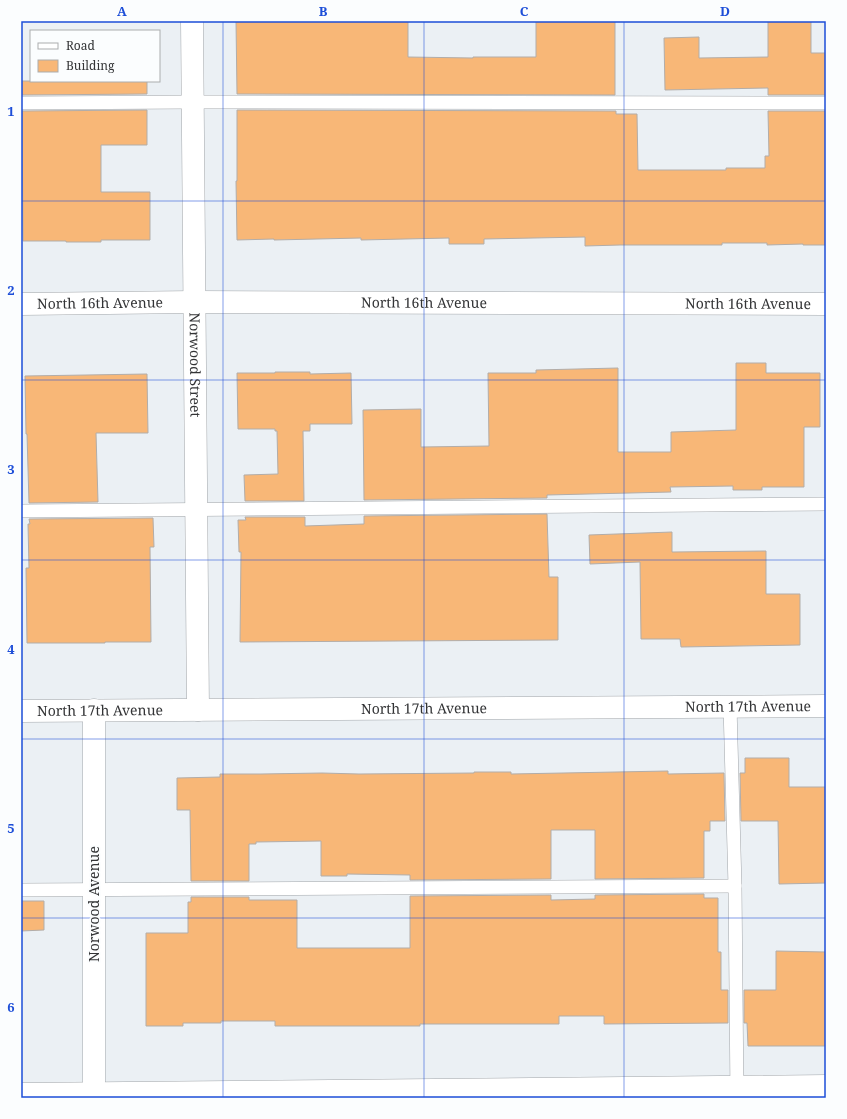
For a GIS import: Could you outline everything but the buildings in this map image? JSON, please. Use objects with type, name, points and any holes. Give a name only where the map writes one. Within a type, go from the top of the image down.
[{"type":"street","name":"Norwood Street","points":[[192,21],[198,710]]},
{"type":"street","name":"North 16th Avenue","points":[[21,304],[194,302],[826,304]]},
{"type":"street","name":"North 17th Avenue","points":[[21,711],[826,706]]},
{"type":"street","name":"Norwood Avenue","points":[[94,710],[94,1096]]},
{"type":"street","points":[[21,1094],[94,1096],[737,1093],[826,1086]]},
{"type":"lane","points":[[21,103],[826,103]]},
{"type":"lane","points":[[21,511],[826,504]]},
{"type":"lane","points":[[730,706],[735,886],[737,1093]]},
{"type":"lane","points":[[21,890],[735,886]]}]
